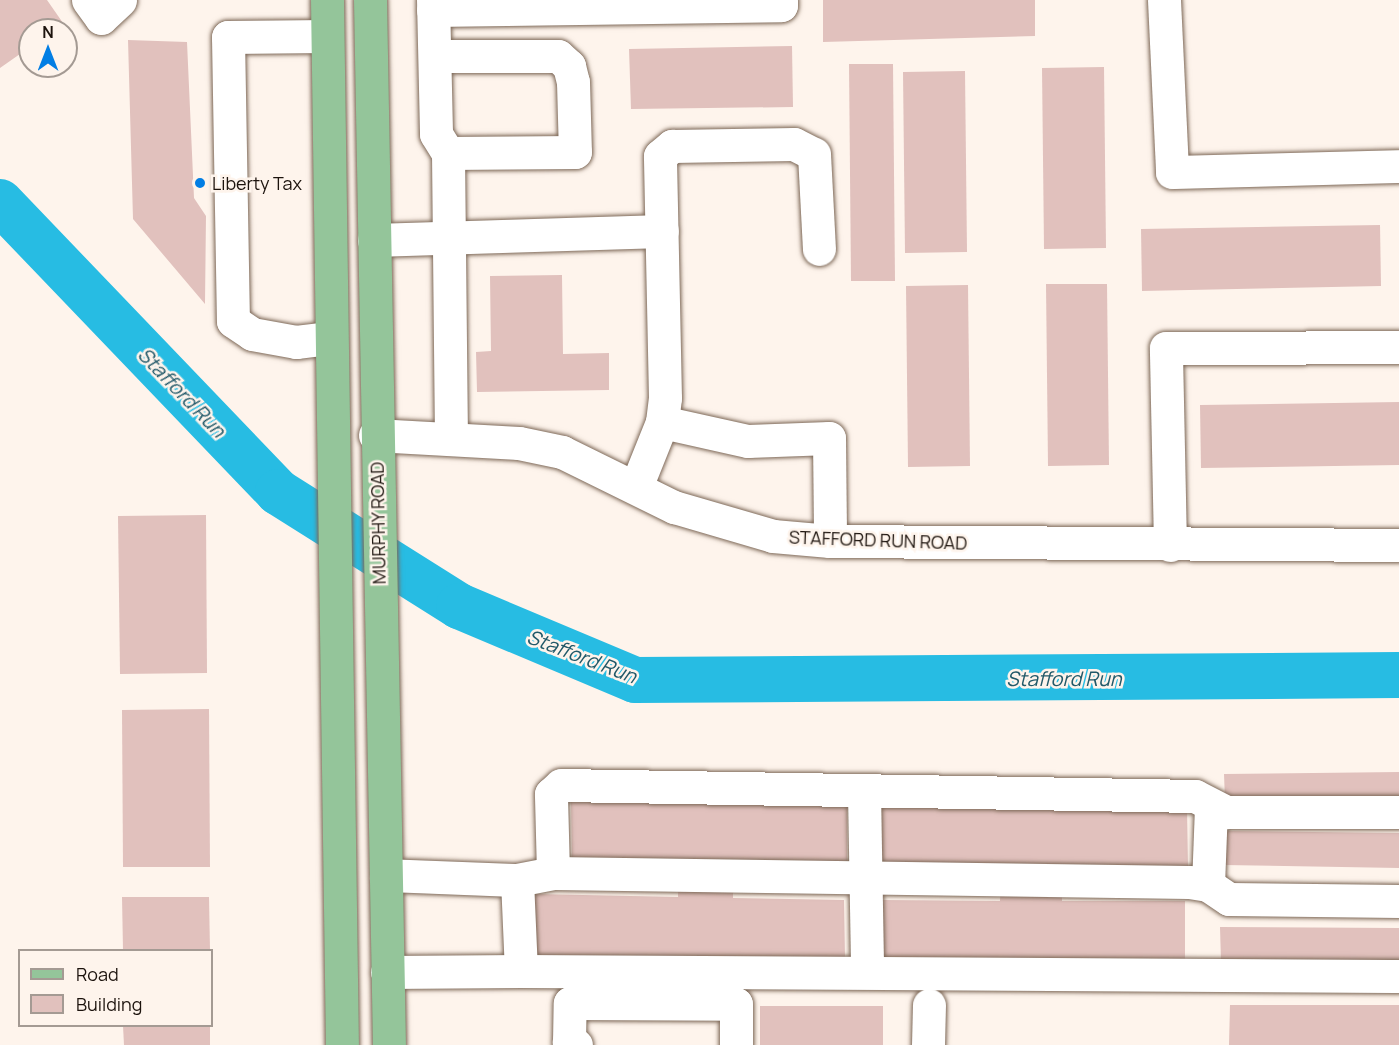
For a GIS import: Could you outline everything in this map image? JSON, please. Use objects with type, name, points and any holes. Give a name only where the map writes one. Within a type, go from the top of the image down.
[{"type":"main road","points":[[327,0],[335,695],[342,1045]]},
{"type":"main road","name":"MURPHY ROAD","points":[[370,0],[375,435],[389,1045]]},
{"type":"main road","points":[[327,36],[347,60],[352,171],[373,227]]},
{"type":"main road","points":[[328,204],[351,261],[352,416],[375,435]]},
{"type":"main road","points":[[335,695],[362,737],[365,858],[386,887]]},
{"type":"street","points":[[88,0],[101,18],[120,0]]},
{"type":"street","points":[[451,439],[448,153],[436,134],[433,5],[781,5],[781,0]]},
{"type":"street","points":[[1164,0],[1172,172],[1399,166]]},
{"type":"street","points":[[327,36],[228,37],[234,321],[252,334],[296,342],[330,338]]},
{"type":"street","points":[[435,56],[558,56],[569,66],[573,82],[574,152],[448,153]]},
{"type":"street","points":[[636,487],[662,422],[660,156],[672,146],[794,144],[814,154],[819,249]]},
{"type":"street","points":[[373,227],[448,238],[662,231]]},
{"type":"street","points":[[1170,545],[1166,348],[1399,347]]},
{"type":"street","points":[[662,422],[748,441],[828,438],[830,541]]},
{"type":"street","name":"STAFFORD RUN ROAD","points":[[375,435],[519,443],[562,452],[719,524],[773,536],[830,541],[1399,545]]},
{"type":"street","points":[[553,873],[551,794],[561,785],[1195,796],[1211,807],[1227,812],[1399,813]]},
{"type":"street","points":[[864,792],[867,972]]},
{"type":"street","points":[[1208,885],[1211,807]]},
{"type":"street","points":[[386,887],[517,880],[553,873],[867,877],[1208,885],[1229,899],[1399,901]]},
{"type":"street","points":[[517,880],[520,972]]},
{"type":"street","points":[[387,972],[867,972],[1399,976]]},
{"type":"street","points":[[576,1045],[569,1042],[570,1003],[736,1004],[736,1045]]},
{"type":"street","points":[[928,1005],[928,1045]]},
{"type":"building","points":[[0,0],[47,0],[60,18],[18,18],[18,55],[0,68]]},
{"type":"building","points":[[823,0],[1035,0],[1035,36],[823,42]]},
{"type":"building","points":[[128,40],[187,42],[194,198],[206,216],[205,304],[133,219]]},
{"type":"building","points":[[792,46],[793,107],[631,109],[629,49]]},
{"type":"building","points":[[849,64],[893,64],[895,281],[851,281]]},
{"type":"building","points":[[1104,67],[1106,248],[1044,249],[1042,68]]},
{"type":"building","points":[[965,71],[967,252],[905,253],[903,72]]},
{"type":"building","points":[[1380,225],[1381,286],[1142,291],[1141,229]]},
{"type":"building","points":[[562,275],[563,354],[609,353],[609,390],[477,392],[476,352],[491,351],[490,276]]},
{"type":"building","points":[[1046,284],[1107,284],[1109,465],[1048,466]]},
{"type":"building","points":[[968,285],[970,466],[908,467],[906,286]]},
{"type":"building","points":[[1399,402],[1399,465],[1201,468],[1200,405]]},
{"type":"building","points":[[206,515],[207,673],[120,674],[118,516]]},
{"type":"building","points":[[209,709],[210,867],[123,867],[122,710]]},
{"type":"building","points":[[1399,772],[1399,799],[1225,801],[1224,774]]},
{"type":"building","points":[[571,801],[847,805],[847,863],[733,862],[733,898],[844,900],[845,958],[532,957],[535,894],[678,897],[678,861],[572,860]]},
{"type":"building","points":[[882,804],[1187,807],[1188,868],[1062,867],[1062,901],[1185,901],[1185,964],[881,958],[883,900],[1000,901],[1001,867],[881,866]]},
{"type":"building","points":[[1223,831],[1399,833],[1399,868],[1223,865]]},
{"type":"building","points":[[122,897],[209,897],[210,949],[123,949]]},
{"type":"building","points":[[1220,927],[1399,928],[1399,964],[1221,962]]},
{"type":"building","points":[[1230,1005],[1399,1005],[1399,1045],[1229,1045]]},
{"type":"building","points":[[760,1006],[883,1006],[883,1045],[760,1045]]},
{"type":"building","points":[[123,1027],[210,1027],[210,1045],[124,1045]]},
{"type":"waterway","name":"Stafford Run","points":[[0,202],[278,492],[459,606],[635,680],[1399,675]]},
{"type":"place","name":"Liberty Tax","points":[[200,183]]}]
